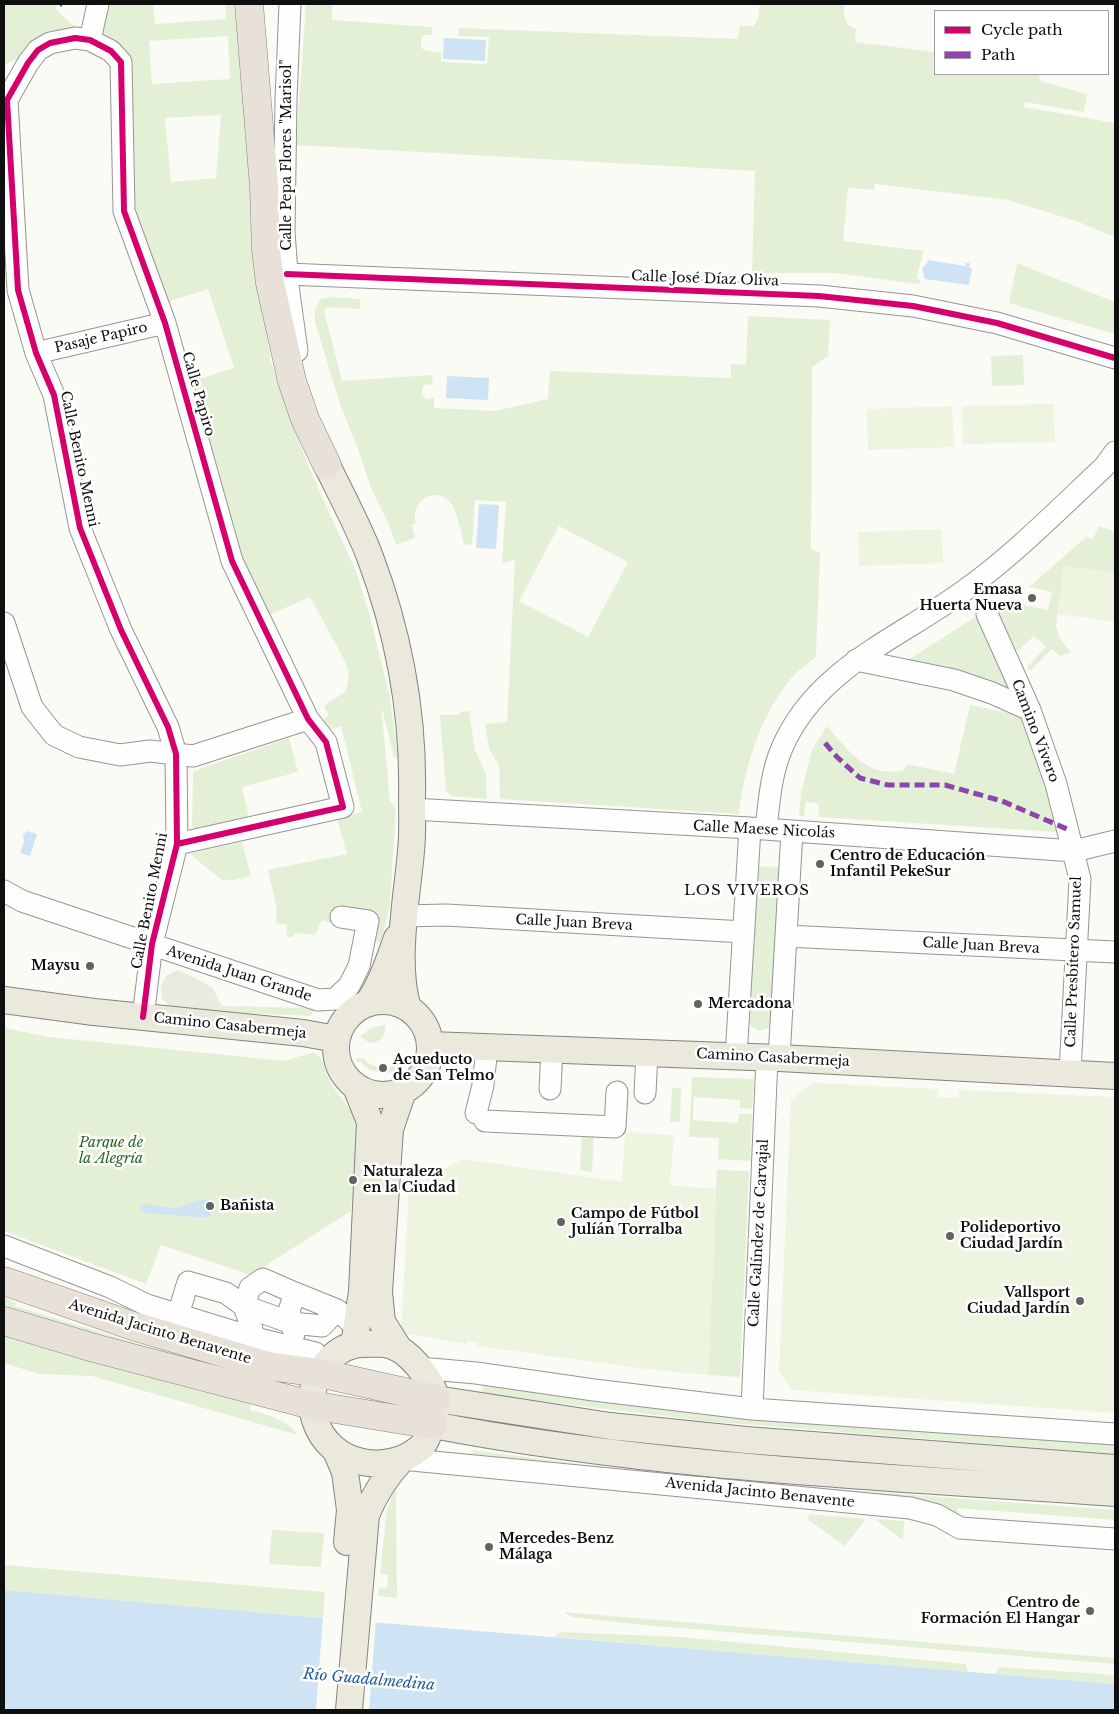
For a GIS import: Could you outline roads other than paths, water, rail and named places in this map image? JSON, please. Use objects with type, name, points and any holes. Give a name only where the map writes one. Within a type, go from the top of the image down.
[{"type":"highway","points":[[249,4],[264,187],[266,250],[279,278]]},
{"type":"highway","points":[[264,4],[279,278],[292,381],[305,419],[327,465]]},
{"type":"highway","name":"Avenida Jacinto Benavente","points":[[4,1281],[133,1326],[259,1363],[319,1374],[434,1412]]},
{"type":"highway","name":"Avenida Jacinto Benavente","points":[[4,1321],[94,1348],[311,1405],[434,1412]]},
{"type":"main road","points":[[327,465],[369,555],[385,600],[397,643],[405,694],[412,757],[411,848],[404,916],[403,984],[408,1008]]},
{"type":"main road","points":[[368,1003],[375,993],[384,972],[404,916]]},
{"type":"main road","name":"Camino Casabermeja","points":[[4,1000],[143,1017],[303,1033],[336,1039]]},
{"type":"main road","points":[[385,1000],[408,1008],[418,1016],[428,1033],[430,1044],[428,1064],[416,1082],[403,1091],[381,1096],[370,1094],[356,1087],[345,1077],[338,1062],[336,1039],[340,1028],[350,1014],[368,1003],[385,1000]]},
{"type":"main road","name":"Camino Casabermeja","points":[[430,1044],[773,1058],[1115,1076]]},
{"type":"main road","points":[[349,1327],[362,1291],[370,1122],[356,1087]]},
{"type":"main road","points":[[403,1091],[390,1129],[379,1292],[382,1322],[399,1349],[420,1368],[434,1412]]},
{"type":"main road","name":"Avenida Jacinto Benavente","points":[[399,1349],[349,1327],[337,1353],[319,1374],[312,1390],[311,1405],[320,1434],[337,1453],[368,1463],[386,1463],[402,1459],[423,1446],[434,1412]]},
{"type":"main road","name":"Avenida Jacinto Benavente","points":[[434,1412],[610,1426],[746,1440],[1115,1468]]},
{"type":"main road","name":"Avenida Jacinto Benavente","points":[[434,1412],[467,1431],[605,1451],[746,1466],[1115,1493]]},
{"type":"main road","points":[[337,1453],[345,1472],[350,1510],[349,1710]]},
{"type":"main road","points":[[333,1710],[350,1594],[366,1515],[375,1493],[388,1473],[402,1459]]},
{"type":"street","points":[[90,40],[98,4]]},
{"type":"street","name":"Calle Pepa Flores \"Marisol\"","points":[[279,278],[284,232],[290,4]]},
{"type":"street","name":"Calle Benito Menni","points":[[120,62],[110,51],[90,40],[75,38],[50,42],[38,50],[5,99],[18,290],[36,353],[54,395],[80,528],[121,630],[168,727],[176,754],[177,844],[152,944],[143,1017]]},
{"type":"street","name":"Calle Papiro","points":[[120,62],[124,211],[165,323],[232,561],[308,719],[326,742],[343,807],[177,844]]},
{"type":"street","name":"Calle José Díaz Oliva","points":[[279,278],[838,298],[913,306],[987,321],[1115,358]]},
{"type":"street","name":"Pasaje Papiro","points":[[36,353],[165,323]]},
{"type":"street","points":[[1050,518],[1115,436]]},
{"type":"street","points":[[736,1057],[744,932],[758,829],[782,748],[802,712],[823,687],[856,660],[965,590],[1012,553],[1104,466],[1115,452]]},
{"type":"street","name":"Camino Vivero","points":[[987,614],[1030,710],[1056,784],[1074,851]]},
{"type":"street","points":[[4,623],[32,707],[54,735],[79,747],[120,755],[150,751],[193,756],[308,719]]},
{"type":"street","points":[[856,660],[954,680],[992,693],[1030,710]]},
{"type":"street","name":"Calle Maese Nicolás","points":[[412,809],[792,831],[1074,851],[1115,841]]},
{"type":"street","name":"Calle Galíndez de Carvajal","points":[[752,1408],[773,1058],[786,936],[792,831]]},
{"type":"street","name":"Calle Presbítero Samuel","points":[[1070,1073],[1080,878],[1074,851]]},
{"type":"street","name":"Avenida Juan Grande","points":[[4,891],[22,901],[318,1000],[335,999],[349,986],[359,966],[368,921],[341,917]]},
{"type":"street","name":"Calle Juan Breva","points":[[404,916],[446,915],[744,932]]},
{"type":"street","name":"Calle Juan Breva","points":[[786,936],[1115,952]]},
{"type":"street","points":[[487,1047],[481,1117],[615,1127],[617,1092]]},
{"type":"street","points":[[550,1089],[552,1048]]},
{"type":"street","points":[[645,1093],[647,1053]]},
{"type":"street","name":"Avenida Jacinto Benavente","points":[[4,1246],[110,1287],[147,1306],[251,1337],[315,1353],[319,1374]]},
{"type":"street","points":[[251,1337],[252,1329],[244,1306],[250,1288],[263,1279],[295,1293],[349,1327]]},
{"type":"street","points":[[178,1316],[188,1282],[226,1293],[244,1306],[292,1323],[349,1327]]},
{"type":"street","points":[[295,1293],[288,1310],[295,1337],[301,1349]]},
{"type":"street","points":[[420,1368],[476,1372],[594,1390],[752,1408],[1115,1434]]},
{"type":"street","name":"Avenida Jacinto Benavente","points":[[402,1459],[910,1508],[937,1515],[960,1528],[1115,1539]]},
{"type":"water","points":[[444,38],[486,40],[485,61],[443,59]]},
{"type":"water","points":[[928,260],[965,266],[966,263],[970,263],[969,268],[972,268],[969,285],[925,279],[922,268]]},
{"type":"water","points":[[447,376],[489,378],[488,400],[446,398]]},
{"type":"water","points":[[479,504],[499,505],[496,549],[476,548]]},
{"type":"water","points":[[27,831],[37,834],[30,856],[20,853],[24,842],[23,835]]},
{"type":"water","points":[[201,1200],[209,1200],[214,1205],[212,1212],[207,1218],[147,1213],[141,1210],[140,1206],[143,1204],[175,1208]]},
{"type":"water","name":"Río Guadalmedina","points":[[4,1590],[1115,1684],[1115,1710],[4,1710]]},
{"type":"place","name":"Emasa Huerta Nueva","points":[[1032,598]]},
{"type":"place","name":"Centro de Educación Infantil PekeSur","points":[[820,864]]},
{"type":"place","name":"Maysu","points":[[90,966]]},
{"type":"place","name":"Mercadona","points":[[698,1004]]},
{"type":"place","name":"Acueducto de San Telmo","points":[[383,1068]]},
{"type":"place","name":"Naturaleza en la Ciudad","points":[[353,1180]]},
{"type":"place","name":"Bañista","points":[[210,1206]]},
{"type":"place","name":"Campo de Fútbol Julíán Torralba","points":[[561,1222]]},
{"type":"place","name":"Polideportivo Ciudad Jardín","points":[[950,1236]]},
{"type":"place","name":"Vallsport Ciudad Jardín","points":[[1080,1301]]},
{"type":"place","name":"Mercedes-Benz Málaga","points":[[489,1547]]},
{"type":"place","name":"Centro de Formación El Hangar","points":[[1090,1611]]},
{"type":"district","name":"LOS VIVEROS","points":[[747,891]]},
{"type":"park label","name":"Parque de la Alegría","points":[[111,1152]]}]
